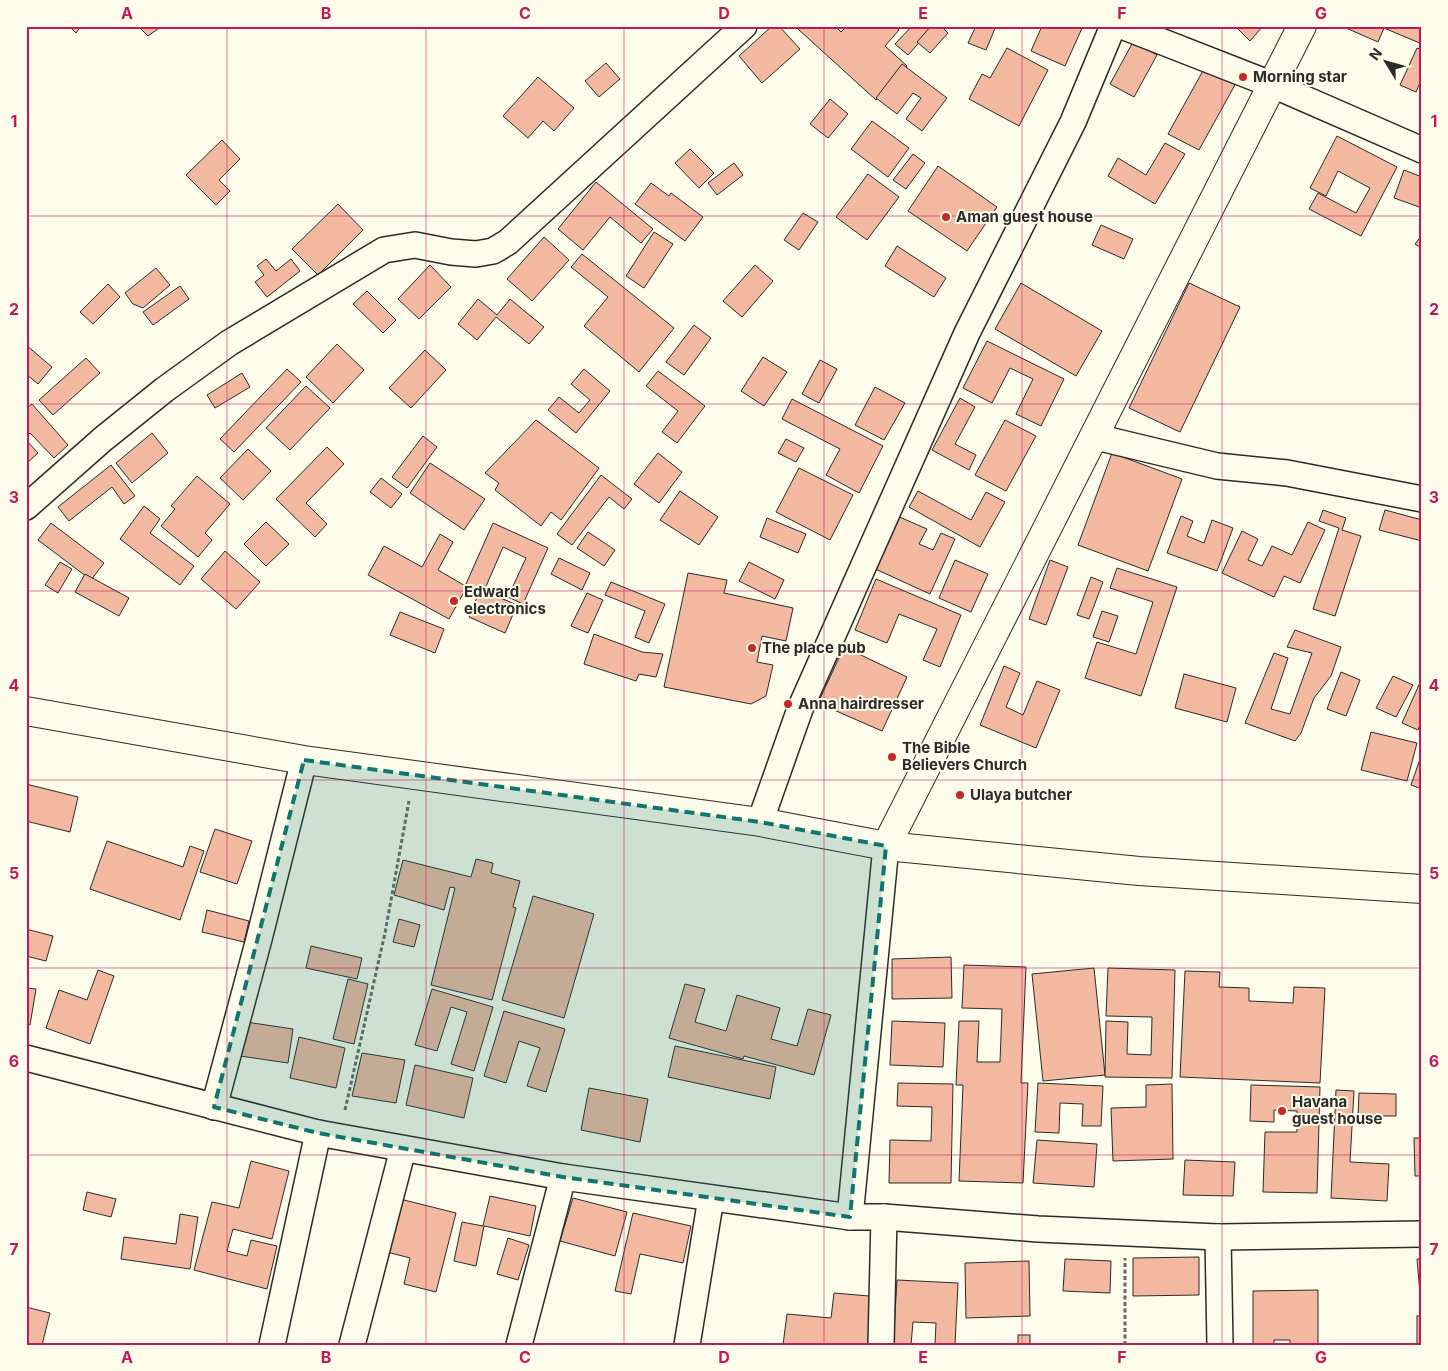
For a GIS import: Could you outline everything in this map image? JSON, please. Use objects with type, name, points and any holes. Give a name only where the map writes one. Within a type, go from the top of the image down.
[{"type":"main road","points":[[886,846],[1096,436],[1302,26]]},
{"type":"main road","points":[[27,716],[414,776],[760,822],[886,846],[1139,871],[1422,889]]},
{"type":"street","points":[[26,508],[103,439],[164,390],[229,343],[384,250],[415,245],[451,252],[476,254],[493,251],[508,242],[744,26]]},
{"type":"street","points":[[760,822],[800,709],[967,333],[1073,122],[1112,26]]},
{"type":"street","points":[[1122,26],[1273,85],[1422,150]]},
{"type":"street","points":[[1096,436],[1217,466],[1287,473],[1422,499]]},
{"type":"street","points":[[214,1107],[304,760]]},
{"type":"street","points":[[850,1217],[886,846]]},
{"type":"street","points":[[26,1058],[329,1135],[563,1177],[850,1217],[884,1217],[1038,1229],[1218,1236],[1422,1234]]},
{"type":"street","points":[[272,1345],[329,1135]]},
{"type":"street","points":[[352,1345],[403,1148]]},
{"type":"street","points":[[519,1345],[563,1177]]},
{"type":"street","points":[[687,1345],[710,1198]]},
{"type":"street","points":[[880,1345],[884,1217]]},
{"type":"street","points":[[1218,1236],[1220,1345]]},
{"type":"path","points":[[329,1135],[385,933],[414,776]]},
{"type":"path","points":[[1124,1233],[1125,1345]]},
{"type":"highlighted area","points":[[304,760],[760,822],[886,846],[850,1217],[563,1177],[318,1133],[214,1107]]},
{"type":"building","points":[[69,26],[81,26],[76,33]]},
{"type":"building","points":[[138,26],[162,26],[148,36]]},
{"type":"building","points":[[772,26],[779,26],[800,49],[762,83],[739,56]]},
{"type":"building","points":[[800,26],[835,26],[841,32],[847,26],[894,26],[899,30],[885,46],[907,66],[876,100],[798,29]]},
{"type":"building","points":[[912,26],[934,26],[908,55],[895,44]]},
{"type":"building","points":[[931,26],[941,26],[948,33],[930,53],[917,42]]},
{"type":"building","points":[[976,26],[996,26],[986,50],[968,43]]},
{"type":"building","points":[[1042,26],[1083,26],[1065,66],[1031,51]]},
{"type":"building","points":[[1235,26],[1263,26],[1250,41]]},
{"type":"building","points":[[1347,26],[1422,26],[1422,44],[1384,28],[1378,42],[1346,28]]},
{"type":"building","points":[[1133,42],[1157,55],[1134,97],[1110,84]]},
{"type":"building","points":[[1007,48],[1048,70],[1019,126],[969,99],[982,74],[990,78]]},
{"type":"building","points":[[1417,48],[1422,50],[1422,78],[1416,92],[1400,85]]},
{"type":"building","points":[[606,63],[620,79],[599,97],[585,81]]},
{"type":"building","points":[[902,64],[947,98],[922,131],[906,119],[921,98],[913,93],[897,114],[876,98]]},
{"type":"building","points":[[1205,67],[1236,83],[1199,150],[1168,134]]},
{"type":"building","points":[[538,77],[574,108],[554,131],[543,121],[528,138],[503,116]]},
{"type":"building","points":[[830,99],[848,114],[828,138],[810,124]]},
{"type":"building","points":[[872,121],[909,148],[888,177],[851,149]]},
{"type":"building","points":[[1337,136],[1397,167],[1361,236],[1309,209],[1318,193],[1356,213],[1370,188],[1338,171],[1326,196],[1310,188]]},
{"type":"building","points":[[222,140],[240,159],[219,180],[230,191],[216,205],[186,175]]},
{"type":"building","points":[[1165,143],[1185,154],[1155,204],[1108,176],[1118,158],[1146,175]]},
{"type":"building","points":[[690,149],[714,173],[699,188],[675,163]]},
{"type":"building","points":[[913,154],[925,163],[906,189],[893,180]]},
{"type":"building","points":[[734,163],[743,175],[717,195],[708,183]]},
{"type":"building","points":[[938,166],[997,207],[967,251],[908,211]]},
{"type":"building","points":[[1404,170],[1422,177],[1422,208],[1394,198]]},
{"type":"building","points":[[868,174],[899,197],[867,240],[836,217]]},
{"type":"building","points":[[596,182],[653,229],[641,243],[610,217],[583,250],[558,229]]},
{"type":"building","points":[[651,183],[669,196],[671,193],[703,217],[685,241],[635,204]]},
{"type":"building","points":[[338,204],[363,230],[318,275],[292,249]]},
{"type":"building","points":[[803,213],[818,222],[799,250],[784,240]]},
{"type":"building","points":[[1101,225],[1133,239],[1124,259],[1092,245]]},
{"type":"building","points":[[654,232],[673,244],[644,288],[626,276]]},
{"type":"building","points":[[1422,235],[1422,248],[1415,244]]},
{"type":"building","points":[[544,237],[569,260],[532,301],[507,279]]},
{"type":"building","points":[[897,246],[946,278],[934,297],[885,266]]},
{"type":"building","points":[[582,254],[674,328],[639,372],[584,326],[608,297],[571,267]]},
{"type":"building","points":[[266,259],[276,271],[291,259],[300,271],[267,297],[255,282],[264,275],[257,266]]},
{"type":"building","points":[[430,265],[451,287],[419,319],[398,299]]},
{"type":"building","points":[[755,265],[773,281],[742,317],[723,301]]},
{"type":"building","points":[[156,268],[170,285],[143,308],[133,304],[125,293]]},
{"type":"building","points":[[1021,283],[1102,331],[1076,376],[995,329]]},
{"type":"building","points":[[1189,283],[1240,307],[1180,432],[1129,408]]},
{"type":"building","points":[[108,284],[120,297],[93,324],[80,312]]},
{"type":"building","points":[[180,286],[189,299],[153,325],[143,312]]},
{"type":"building","points":[[367,291],[396,320],[383,333],[353,304]]},
{"type":"building","points":[[478,299],[497,315],[510,299],[544,327],[529,344],[496,317],[477,340],[458,324]]},
{"type":"building","points":[[694,325],[711,338],[684,375],[666,362]]},
{"type":"building","points":[[987,341],[1064,379],[1041,426],[1016,414],[1033,379],[1010,368],[992,403],[963,388]]},
{"type":"building","points":[[337,344],[364,370],[333,403],[306,377]]},
{"type":"building","points":[[26,345],[52,367],[38,384],[26,374]]},
{"type":"building","points":[[425,350],[446,370],[411,408],[389,388]]},
{"type":"building","points":[[763,357],[787,372],[764,406],[741,391]]},
{"type":"building","points":[[86,358],[100,373],[53,415],[39,400]]},
{"type":"building","points":[[820,360],[837,369],[819,403],[802,394]]},
{"type":"building","points":[[287,369],[301,382],[234,452],[220,439]]},
{"type":"building","points":[[584,369],[610,391],[576,433],[548,410],[559,397],[579,413],[590,400],[571,384]]},
{"type":"building","points":[[658,371],[705,406],[677,443],[662,432],[678,411],[646,386]]},
{"type":"building","points":[[242,373],[250,387],[215,408],[207,395]]},
{"type":"building","points":[[306,386],[330,408],[290,450],[266,428]]},
{"type":"building","points":[[875,387],[905,403],[884,440],[855,425]]},
{"type":"building","points":[[960,398],[975,407],[955,444],[976,455],[969,470],[932,450]]},
{"type":"building","points":[[792,399],[883,446],[859,493],[826,475],[840,449],[782,419]]},
{"type":"building","points":[[32,404],[68,445],[54,458],[30,433],[26,437],[26,409]]},
{"type":"building","points":[[536,420],[599,468],[561,520],[551,512],[541,526],[495,490],[499,483],[485,473]]},
{"type":"building","points":[[1005,420],[1036,436],[1006,491],[975,475]]},
{"type":"building","points":[[152,433],[168,453],[132,483],[116,463]]},
{"type":"building","points":[[423,436],[437,447],[407,488],[392,477]]},
{"type":"building","points":[[786,439],[804,448],[796,462],[778,453]]},
{"type":"building","points":[[26,440],[38,453],[26,464]]},
{"type":"building","points":[[327,447],[344,464],[306,503],[327,524],[315,537],[276,499]]},
{"type":"building","points":[[248,449],[271,471],[243,500],[220,478]]},
{"type":"building","points":[[658,453],[682,472],[659,503],[634,484]]},
{"type":"building","points":[[1112,453],[1182,479],[1148,571],[1078,545]]},
{"type":"building","points":[[430,463],[485,499],[464,530],[410,493]]},
{"type":"building","points":[[111,465],[135,496],[124,504],[112,487],[69,521],[58,507]]},
{"type":"building","points":[[799,468],[853,495],[830,540],[776,512]]},
{"type":"building","points":[[601,475],[632,499],[624,509],[609,497],[572,545],[557,534]]},
{"type":"building","points":[[197,476],[230,504],[205,533],[212,540],[198,557],[161,526],[175,509],[171,506]]},
{"type":"building","points":[[381,478],[402,494],[391,508],[370,492]]},
{"type":"building","points":[[680,491],[718,517],[699,545],[660,520]]},
{"type":"building","points":[[918,491],[971,520],[986,492],[1005,502],[980,547],[909,507]]},
{"type":"building","points":[[144,506],[160,519],[150,533],[194,566],[180,585],[120,539]]},
{"type":"building","points":[[1323,510],[1346,518],[1342,530],[1361,536],[1335,616],[1313,609],[1339,528],[1319,521]]},
{"type":"building","points":[[1385,510],[1422,520],[1422,541],[1379,530]]},
{"type":"building","points":[[895,515],[927,529],[919,544],[933,550],[941,533],[955,539],[930,594],[871,567]]},
{"type":"building","points":[[1181,516],[1193,521],[1187,536],[1204,543],[1212,520],[1233,528],[1217,571],[1167,553]]},
{"type":"building","points":[[767,518],[806,534],[798,553],[760,537]]},
{"type":"building","points":[[266,522],[289,544],[266,566],[244,544]]},
{"type":"building","points":[[1308,522],[1325,530],[1300,583],[1284,576],[1274,597],[1222,573],[1242,531],[1258,539],[1248,560],[1262,566],[1272,546],[1292,555]]},
{"type":"building","points":[[51,523],[104,563],[91,580],[38,540]]},
{"type":"building","points":[[493,523],[548,548],[523,604],[508,597],[526,558],[503,547],[484,591],[517,605],[505,633],[469,617],[480,590],[466,584]]},
{"type":"building","points":[[588,532],[615,550],[604,566],[577,548]]},
{"type":"building","points":[[440,534],[453,542],[438,570],[467,587],[449,619],[368,575],[384,546],[422,567]]},
{"type":"building","points":[[225,551],[260,582],[236,609],[201,579]]},
{"type":"building","points":[[559,558],[590,573],[582,590],[551,574]]},
{"type":"building","points":[[955,560],[988,574],[971,612],[939,598]]},
{"type":"building","points":[[1050,560],[1068,567],[1046,625],[1029,619]]},
{"type":"building","points":[[60,562],[72,569],[58,593],[45,585]]},
{"type":"building","points":[[749,562],[784,580],[775,599],[739,581]]},
{"type":"building","points":[[1117,568],[1177,587],[1141,696],[1085,678],[1097,642],[1136,654],[1153,602],[1110,588]]},
{"type":"building","points":[[688,573],[727,580],[724,593],[793,608],[786,641],[762,636],[757,662],[773,665],[766,696],[751,704],[664,687]]},
{"type":"building","points":[[85,574],[129,598],[119,616],[75,592]]},
{"type":"building","points":[[1091,577],[1103,582],[1089,619],[1077,615]]},
{"type":"building","points":[[876,579],[961,615],[940,667],[923,660],[937,629],[899,614],[887,643],[855,630]]},
{"type":"building","points":[[611,582],[665,604],[649,643],[635,637],[645,611],[605,595]]},
{"type":"building","points":[[587,593],[603,600],[588,633],[571,626]]},
{"type":"building","points":[[1102,611],[1118,616],[1109,642],[1093,637]]},
{"type":"building","points":[[400,612],[444,629],[435,653],[390,635]]},
{"type":"building","points":[[1295,630],[1341,647],[1331,676],[1314,698],[1301,733],[1295,741],[1245,723],[1274,653],[1288,658],[1271,709],[1290,714],[1312,653],[1287,647]]},
{"type":"building","points":[[594,634],[642,652],[663,654],[656,677],[639,674],[636,681],[584,664]]},
{"type":"building","points":[[844,647],[907,677],[882,731],[818,703]]},
{"type":"building","points":[[1004,666],[1020,673],[1006,707],[1023,715],[1037,681],[1060,690],[1036,748],[980,725]]},
{"type":"building","points":[[1341,672],[1360,680],[1346,716],[1327,709]]},
{"type":"building","points":[[1184,674],[1236,688],[1227,722],[1175,708]]},
{"type":"building","points":[[1393,676],[1413,685],[1396,717],[1376,708]]},
{"type":"building","points":[[1422,678],[1422,720],[1418,730],[1402,723]]},
{"type":"building","points":[[1371,732],[1417,743],[1407,781],[1361,770]]},
{"type":"building","points":[[1419,762],[1422,763],[1422,789],[1411,785]]},
{"type":"building","points":[[26,784],[78,797],[70,832],[26,821]]},
{"type":"building","points":[[215,829],[252,841],[237,884],[200,872]]},
{"type":"building","points":[[107,841],[183,867],[190,846],[204,851],[180,920],[90,889]]},
{"type":"building","points":[[476,859],[493,863],[491,873],[520,881],[513,907],[516,908],[492,1000],[431,985],[455,888],[450,887],[444,910],[394,895],[403,860],[471,877]]},
{"type":"building","points":[[533,896],[594,914],[564,1018],[502,1000]]},
{"type":"building","points":[[207,910],[249,921],[244,942],[202,932]]},
{"type":"building","points":[[399,919],[420,925],[414,947],[393,942]]},
{"type":"building","points":[[26,929],[53,936],[46,961],[26,956]]},
{"type":"building","points":[[311,946],[362,958],[357,979],[306,968]]},
{"type":"building","points":[[951,957],[952,998],[892,999],[892,959]]},
{"type":"building","points":[[964,965],[1026,967],[1021,1083],[1028,1083],[1023,1183],[959,1181],[963,1085],[956,1085],[959,1021],[979,1021],[977,1062],[1000,1062],[1002,1009],[962,1008]]},
{"type":"building","points":[[1094,968],[1105,1075],[1043,1081],[1032,974]]},
{"type":"building","points":[[1108,968],[1175,970],[1172,1078],[1105,1077],[1106,1021],[1128,1022],[1127,1054],[1151,1055],[1152,1017],[1106,1016]]},
{"type":"building","points":[[98,970],[114,976],[90,1044],[46,1028],[59,990],[87,1000]]},
{"type":"building","points":[[1185,971],[1220,972],[1219,987],[1249,988],[1249,1001],[1293,1003],[1294,987],[1325,988],[1320,1083],[1180,1077]]},
{"type":"building","points":[[348,979],[368,984],[354,1044],[333,1039]]},
{"type":"building","points":[[685,984],[705,989],[695,1022],[726,1031],[737,995],[780,1008],[771,1039],[797,1046],[808,1009],[831,1015],[814,1075],[744,1056],[743,1059],[669,1038]]},
{"type":"building","points":[[26,988],[36,989],[30,1025],[26,1024]]},
{"type":"building","points":[[432,989],[493,1007],[474,1071],[451,1064],[467,1012],[451,1007],[437,1051],[415,1045]]},
{"type":"building","points":[[504,1011],[565,1029],[546,1092],[527,1086],[540,1048],[519,1041],[506,1083],[484,1076]]},
{"type":"building","points":[[892,1021],[945,1023],[943,1067],[890,1065]]},
{"type":"building","points":[[246,1022],[293,1029],[288,1063],[240,1056]]},
{"type":"building","points":[[299,1037],[345,1048],[336,1088],[290,1078]]},
{"type":"building","points":[[675,1046],[776,1067],[770,1099],[668,1077]]},
{"type":"building","points":[[362,1053],[405,1060],[396,1103],[352,1096]]},
{"type":"building","points":[[415,1065],[473,1078],[464,1118],[406,1105]]},
{"type":"building","points":[[898,1083],[953,1084],[951,1183],[889,1183],[890,1140],[931,1141],[932,1107],[897,1106]]},
{"type":"building","points":[[1038,1083],[1103,1086],[1101,1126],[1082,1126],[1083,1104],[1060,1103],[1059,1133],[1035,1132]]},
{"type":"building","points":[[1172,1084],[1173,1159],[1113,1161],[1111,1108],[1146,1107],[1146,1085]]},
{"type":"building","points":[[1251,1085],[1320,1087],[1317,1193],[1263,1192],[1265,1132],[1297,1132],[1297,1111],[1274,1110],[1274,1122],[1250,1121]]},
{"type":"building","points":[[589,1088],[648,1099],[640,1142],[581,1130]]},
{"type":"building","points":[[1336,1090],[1354,1091],[1350,1162],[1389,1164],[1387,1201],[1331,1198]]},
{"type":"building","points":[[1359,1093],[1396,1094],[1396,1116],[1358,1116]]},
{"type":"building","points":[[1414,1138],[1422,1138],[1422,1176],[1415,1176]]},
{"type":"building","points":[[1037,1140],[1097,1144],[1094,1187],[1033,1183]]},
{"type":"building","points":[[1185,1160],[1235,1162],[1233,1196],[1183,1195]]},
{"type":"building","points":[[251,1161],[289,1171],[272,1239],[233,1229],[227,1251],[247,1256],[251,1240],[277,1246],[267,1289],[194,1270],[212,1202],[239,1208]]},
{"type":"building","points":[[87,1192],[116,1199],[111,1217],[83,1210]]},
{"type":"building","points":[[490,1196],[536,1206],[530,1236],[484,1226],[476,1266],[454,1261],[462,1222],[483,1226]]},
{"type":"building","points":[[392,1197],[456,1213],[436,1292],[404,1284],[410,1258],[379,1250]]},
{"type":"building","points":[[573,1198],[627,1212],[615,1256],[560,1241]]},
{"type":"building","points":[[633,1213],[691,1226],[683,1263],[640,1254],[631,1294],[615,1291]]},
{"type":"building","points":[[180,1214],[198,1217],[190,1269],[121,1259],[124,1237],[176,1244]]},
{"type":"building","points":[[508,1238],[529,1245],[518,1280],[497,1274]]},
{"type":"building","points":[[1199,1257],[1199,1295],[1133,1296],[1133,1258]]},
{"type":"building","points":[[1065,1259],[1111,1261],[1110,1293],[1063,1291]]},
{"type":"building","points":[[1417,1259],[1422,1259],[1422,1305],[1421,1305]]},
{"type":"building","points":[[1029,1261],[1030,1316],[966,1318],[965,1263]]},
{"type":"building","points":[[897,1280],[958,1283],[955,1345],[935,1345],[936,1323],[913,1322],[911,1345],[893,1345]]},
{"type":"building","points":[[1318,1290],[1318,1345],[1290,1345],[1290,1340],[1274,1340],[1274,1345],[1253,1345],[1253,1291]]},
{"type":"building","points":[[834,1293],[869,1296],[870,1344],[783,1345],[787,1314],[831,1318]]},
{"type":"building","points":[[26,1307],[50,1313],[42,1345],[26,1345]]},
{"type":"building","points":[[1417,1316],[1422,1316],[1422,1345],[1417,1345]]},
{"type":"building","points":[[1018,1335],[1030,1335],[1030,1345],[1018,1345]]},
{"type":"place","name":"Morning star","points":[[1243,77]]},
{"type":"place","name":"Aman guest house","points":[[946,217]]},
{"type":"place","name":"Edward electronics","points":[[454,601]]},
{"type":"place","name":"The place pub","points":[[752,648]]},
{"type":"place","name":"Anna hairdresser","points":[[788,704]]},
{"type":"place","name":"The Bible Believers Church","points":[[892,757]]},
{"type":"place","name":"Ulaya butcher","points":[[960,795]]},
{"type":"place","name":"Havana guest house","points":[[1282,1111]]}]
